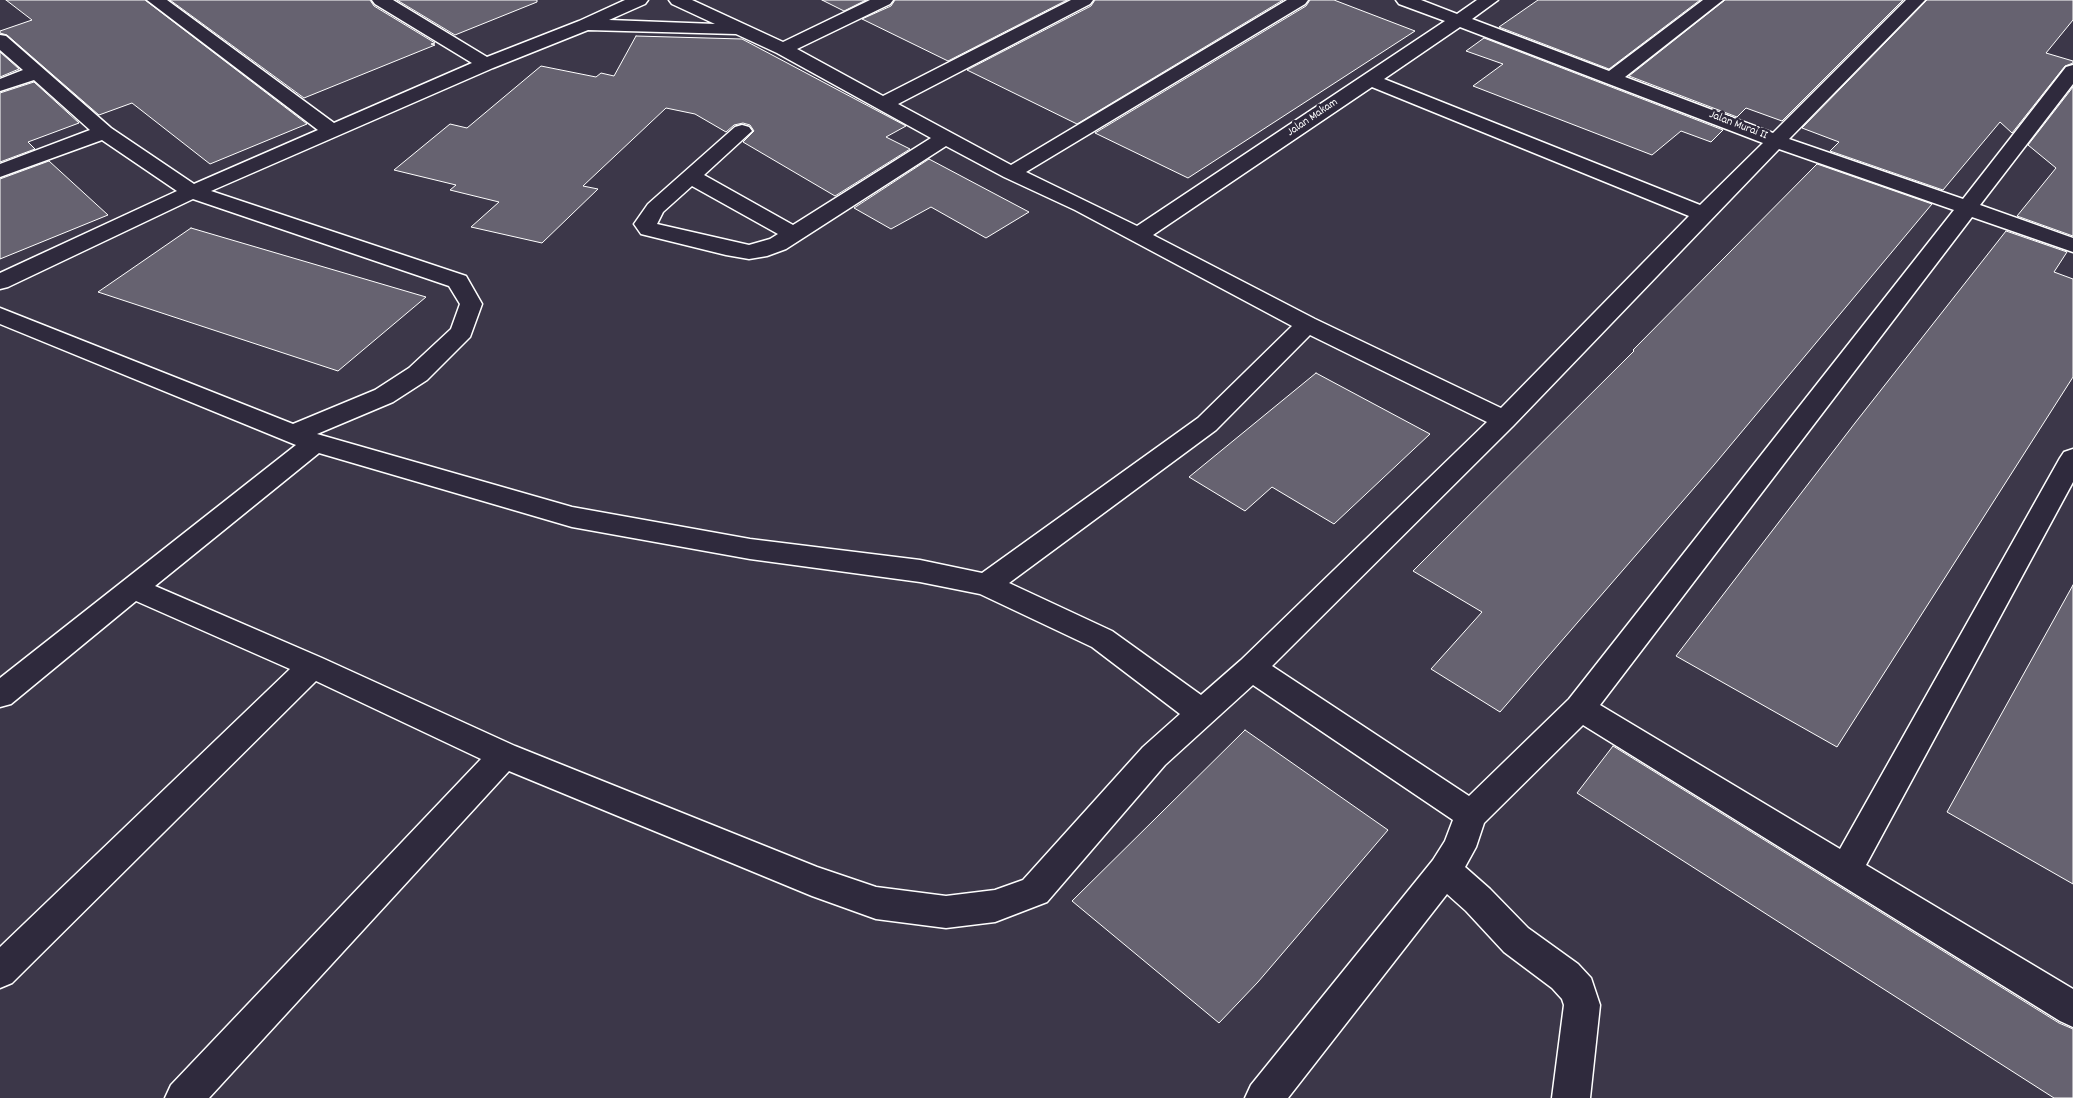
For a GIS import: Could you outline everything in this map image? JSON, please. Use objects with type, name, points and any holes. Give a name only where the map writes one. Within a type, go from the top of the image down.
[{"type":"street","points":[[156,0],[332,130]]},
{"type":"street","points":[[380,0],[486,64]]},
{"type":"street","points":[[678,0],[783,49],[1011,173],[1082,206],[1307,324],[1504,420]]},
{"type":"street","points":[[783,49],[884,0]]},
{"type":"street","points":[[882,104],[1084,0]]},
{"type":"street","points":[[1011,173],[1299,0]]},
{"type":"street","name":"Jalan Murai II","points":[[1405,0],[1777,141],[2073,245]]},
{"type":"street","name":"Jalan Makam","points":[[1137,236],[1488,0]]},
{"type":"street","points":[[1613,78],[1714,0]]},
{"type":"street","points":[[134,588],[312,666],[504,755],[821,884],[876,903],[946,912],[995,906],[1035,891],[1154,756],[1251,668],[1504,420],[1703,214],[1916,0]]},
{"type":"street","points":[[0,282],[192,192],[332,130],[486,64],[585,25],[624,2]]},
{"type":"street","points":[[585,25],[740,30]]},
{"type":"street","points":[[0,40],[104,132],[192,192],[458,281],[471,304],[462,332],[418,374],[384,396],[304,439],[134,588],[0,695]]},
{"type":"street","points":[[1264,1098],[1445,871],[1459,847],[1471,815],[1580,708],[2073,71]]},
{"type":"street","points":[[0,85],[37,72]]},
{"type":"street","points":[[1369,79],[1703,214]]},
{"type":"street","points":[[742,130],[655,208],[645,224],[649,229],[749,252],[760,251],[778,244],[944,138]]},
{"type":"street","points":[[0,171],[104,132]]},
{"type":"street","points":[[690,176],[794,234]]},
{"type":"street","points":[[0,315],[304,439],[572,517],[750,548],[920,572],[986,585],[1102,639],[1202,713]]},
{"type":"street","points":[[986,585],[1207,424],[1307,324]]},
{"type":"street","points":[[1846,870],[2073,458]]},
{"type":"street","points":[[0,971],[312,666]]},
{"type":"street","points":[[1251,668],[1471,815]]},
{"type":"street","points":[[1580,708],[2073,1009]]},
{"type":"street","points":[[184,1098],[504,755]]},
{"type":"street","points":[[1445,871],[1478,900],[1516,940],[1565,976],[1578,990],[1582,1005],[1571,1098]]},
{"type":"building","points":[[6,0],[145,0],[307,124],[210,164],[132,103],[99,115],[7,35],[0,33],[0,31],[32,20]]},
{"type":"building","points":[[170,0],[370,0],[374,6],[435,43],[431,44],[435,45],[304,98]]},
{"type":"building","points":[[397,0],[537,0],[537,2],[455,35]]},
{"type":"building","points":[[822,0],[866,0],[844,11]]},
{"type":"building","points":[[895,0],[1067,0],[948,61],[862,19],[891,6]]},
{"type":"building","points":[[1095,0],[1283,0],[1077,124],[967,70],[1091,6]]},
{"type":"building","points":[[1310,0],[1334,0],[1415,31],[1188,178],[1095,133],[1306,6]]},
{"type":"building","points":[[1538,0],[1700,0],[1609,69],[1499,27]]},
{"type":"building","points":[[1725,0],[1903,0],[1782,121],[1746,108],[1737,117],[1629,76]]},
{"type":"building","points":[[1927,0],[2073,0],[2073,20],[2046,53],[2073,61],[2073,63],[2065,66],[2012,133],[2000,122],[1943,190],[1830,151],[1839,142],[1802,128]]},
{"type":"building","points":[[636,36],[742,39],[906,126],[886,137],[910,149],[835,196],[743,142],[754,131],[750,125],[743,123],[734,125],[726,132],[695,114],[666,108],[583,186],[598,189],[542,243],[471,227],[499,202],[450,190],[456,185],[394,170],[450,124],[467,128],[541,66],[596,77],[601,73],[614,76]]},
{"type":"building","points":[[1484,38],[1723,130],[1711,142],[1681,131],[1652,155],[1473,86],[1503,64],[1466,51]]},
{"type":"building","points":[[0,52],[19,69],[0,77]]},
{"type":"building","points":[[34,82],[79,123],[28,142],[35,149],[0,162],[0,93]]},
{"type":"building","points":[[2073,87],[2073,236],[2017,216],[2056,168],[2028,145]]},
{"type":"building","points":[[929,159],[1029,212],[986,238],[931,207],[891,229],[854,208]]},
{"type":"building","points":[[49,161],[108,215],[0,259],[0,179]]},
{"type":"building","points":[[1817,164],[1932,204],[1714,465],[1500,712],[1431,669],[1482,612],[1413,571],[1634,351]]},
{"type":"building","points":[[191,228],[426,297],[338,371],[98,292]]},
{"type":"building","points":[[2006,231],[2067,252],[2054,272],[2073,279],[2073,377],[1837,747],[1676,656],[1855,423]]},
{"type":"building","points":[[1316,373],[1430,434],[1334,524],[1272,487],[1245,511],[1189,477]]},
{"type":"building","points":[[2073,585],[2073,884],[1947,812]]},
{"type":"building","points":[[1245,730],[1388,830],[1258,982],[1219,1023],[1072,901]]},
{"type":"building","points":[[1613,746],[2059,1023],[2073,1029],[2073,1098],[2054,1098],[1577,793]]}]
